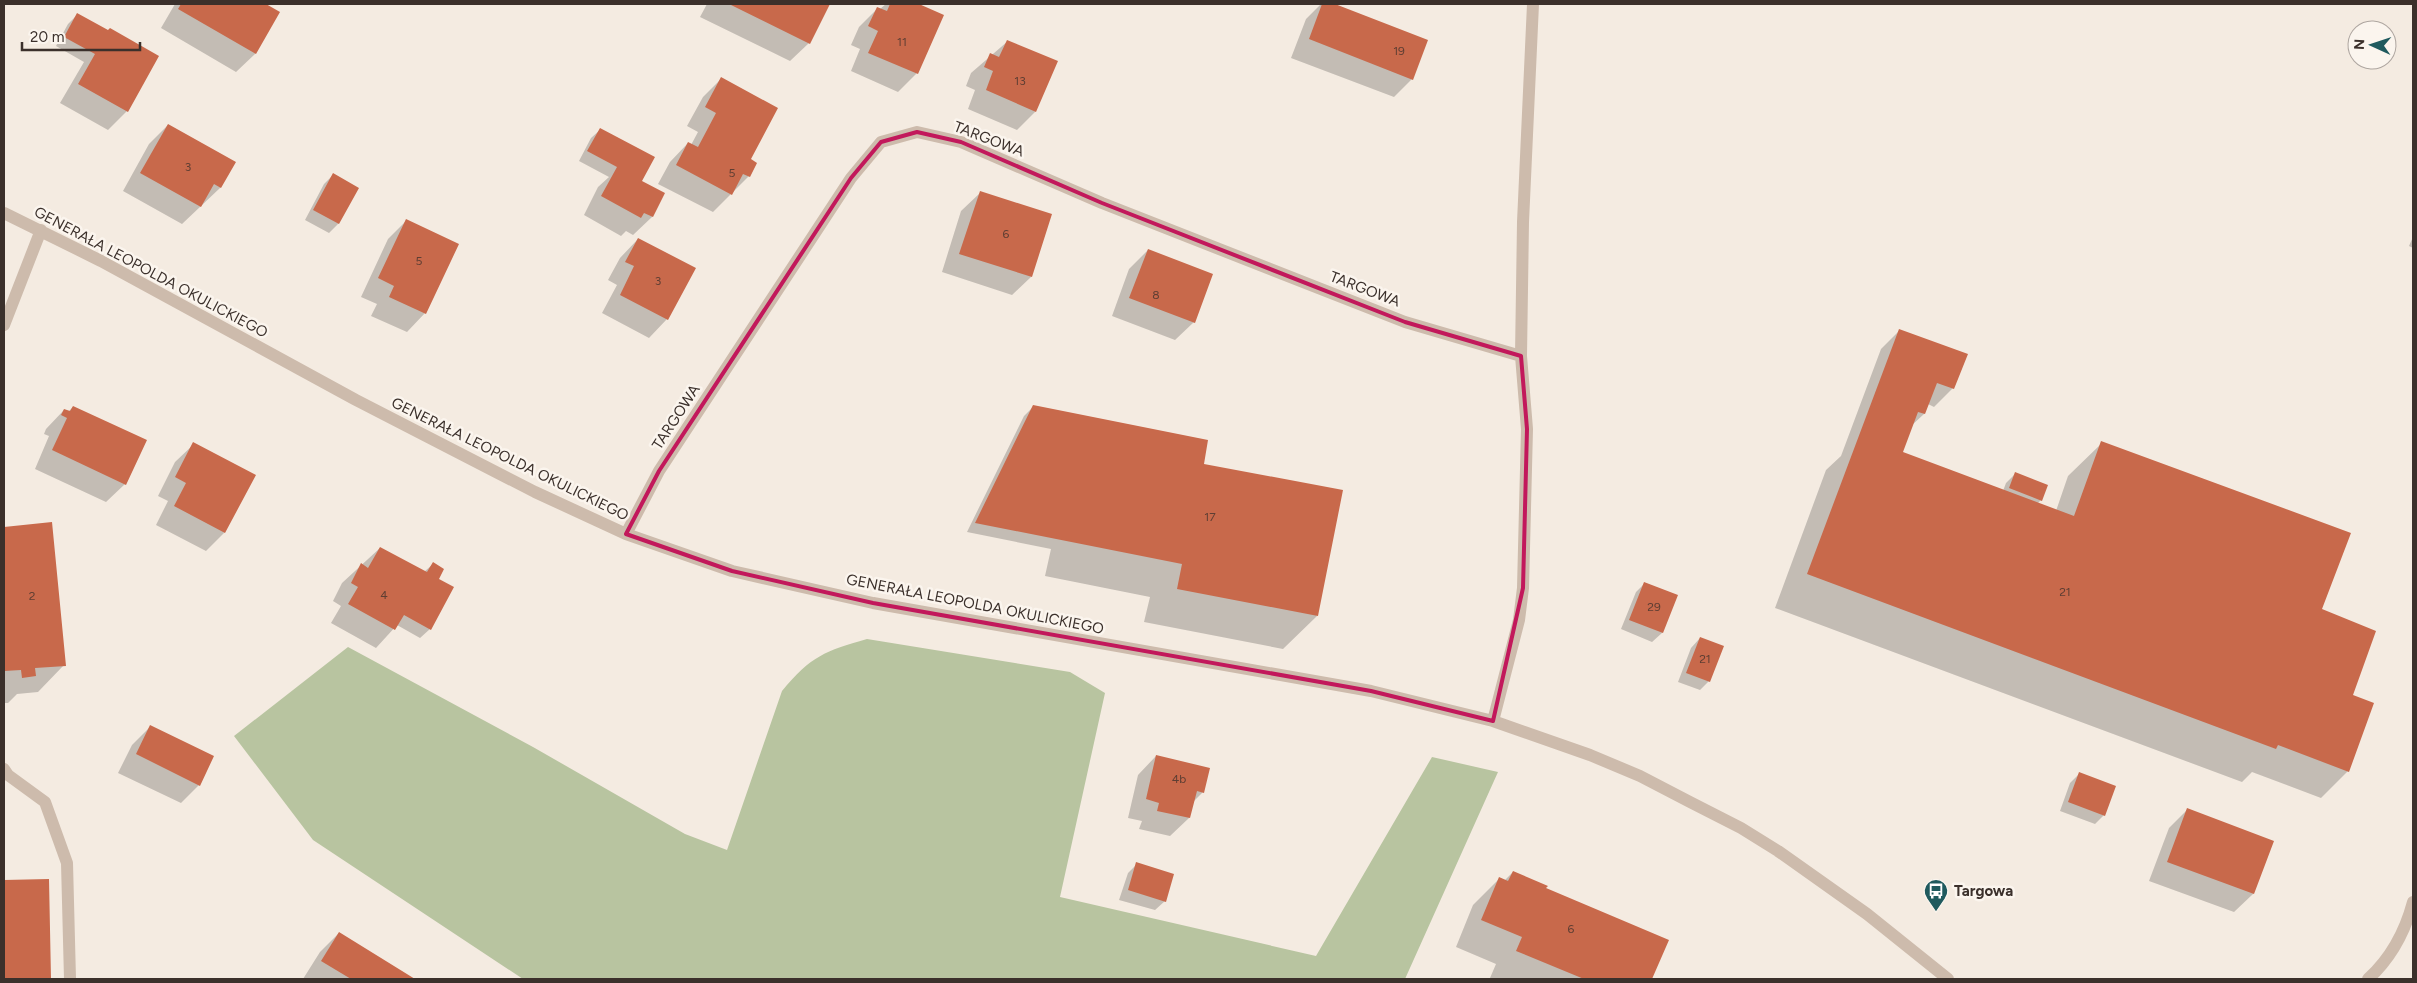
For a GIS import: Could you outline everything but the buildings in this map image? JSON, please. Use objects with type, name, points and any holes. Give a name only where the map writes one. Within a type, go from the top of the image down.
[{"type":"street","points":[[1493,721],[1519,620],[1523,588],[1527,429],[1521,356],[1523,222],[1533,4]]},
{"type":"street","name":"TARGOWA","points":[[626,534],[659,471],[851,178],[881,142],[917,132],[961,142],[1102,203],[1405,322],[1521,356]]},
{"type":"street","name":"GENERAŁA LEOPOLDA OKULICKIEGO","points":[[4,213],[41,230],[365,405],[535,492],[626,534],[732,571],[873,603],[1371,691],[1493,721],[1590,755],[1640,776],[1741,828],[1778,851],[1868,914],[1948,979]]},
{"type":"street","points":[[4,325],[41,230]]},
{"type":"street","points":[[4,769],[8,775],[45,802],[66,863],[70,979]]},
{"type":"street","points":[[2368,979],[2392,952],[2403,933],[2413,902]]},
{"type":"highlighted area","points":[[917,132],[961,142],[1102,203],[1405,322],[1521,356],[1527,429],[1523,588],[1493,721],[1371,691],[873,603],[732,571],[626,534],[659,471],[851,178],[881,142]]},
{"type":"green space","points":[[867,639],[1070,672],[1105,693],[1060,897],[1316,956],[1432,757],[1498,772],[1405,979],[523,979],[313,840],[234,736],[348,647],[533,747],[685,834],[727,850],[782,691],[792,679],[820,656],[840,647]]},
{"type":"place","name":"Targowa","points":[[1936,912]]}]
